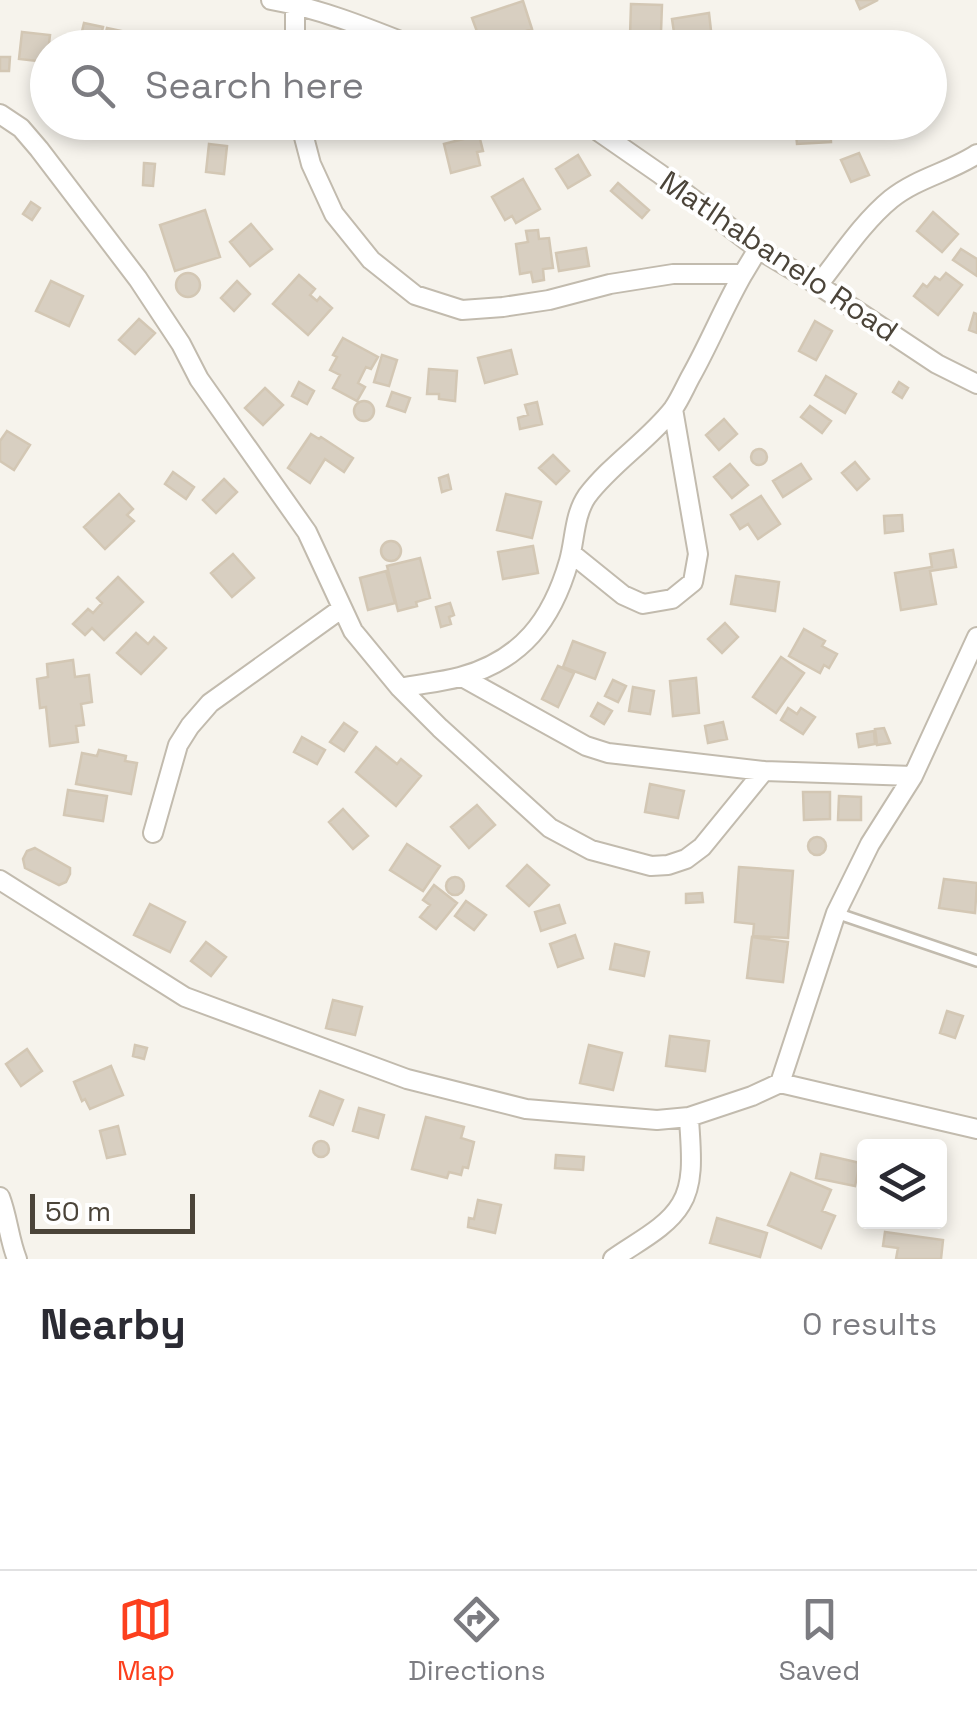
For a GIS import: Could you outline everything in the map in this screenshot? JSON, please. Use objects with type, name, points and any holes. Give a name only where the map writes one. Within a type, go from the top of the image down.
[{"type":"street","points":[[271,0],[372,30]]},
{"type":"street","points":[[294,30],[295,4]]},
{"type":"street","points":[[0,114],[30,138]]},
{"type":"street","points":[[31,140],[138,280],[181,344],[199,379],[307,532],[354,631],[400,688],[550,828],[591,850],[651,866],[668,865],[702,847],[764,771]]},
{"type":"street","points":[[305,140],[334,214],[370,260],[415,295],[462,310],[550,300],[610,284],[673,274],[743,274]]},
{"type":"street","name":"Matlhabanelo Road","points":[[611,140],[758,249],[937,364],[977,384]]},
{"type":"street","points":[[818,285],[891,199],[926,177],[977,154]]},
{"type":"street","points":[[400,688],[462,676],[504,658],[527,642],[561,588],[584,500],[674,409],[758,249]]},
{"type":"street","points":[[571,553],[623,596],[643,604],[672,599],[692,582],[698,554],[674,409]]},
{"type":"street","points":[[153,832],[178,745],[190,726],[210,704],[341,609]]},
{"type":"street","points":[[780,1082],[836,913],[870,844],[914,776],[977,637]]},
{"type":"street","points":[[462,676],[586,746],[608,752],[764,771],[914,776]]},
{"type":"street","points":[[0,880],[186,997],[408,1079],[526,1109],[657,1120],[689,1117],[752,1096],[780,1082],[977,1129]]},
{"type":"street","points":[[613,1259],[670,1218],[683,1202],[690,1179],[689,1117]]},
{"type":"street","points":[[0,1198],[17,1259]]},
{"type":"lane","points":[[836,913],[977,961]]},
{"type":"building","points":[[856,0],[878,0],[860,9]]},
{"type":"building","points":[[523,1],[532,29],[476,30],[472,18]]},
{"type":"building","points":[[631,4],[662,5],[661,30],[630,30]]},
{"type":"building","points":[[709,13],[711,30],[674,30],[672,19]]},
{"type":"building","points":[[84,23],[103,27],[102,30],[82,30]]},
{"type":"building","points":[[22,32],[30,33],[30,60],[19,59]]},
{"type":"building","points":[[0,57],[10,57],[9,71],[0,71]]},
{"type":"building","points":[[480,140],[483,151],[477,152],[480,165],[451,173],[444,144]]},
{"type":"building","points":[[797,140],[831,140],[831,142],[797,144]]},
{"type":"building","points":[[209,144],[227,146],[224,174],[206,172]]},
{"type":"building","points":[[859,153],[869,175],[851,182],[841,160]]},
{"type":"building","points":[[578,155],[590,175],[568,188],[556,169]]},
{"type":"building","points":[[144,163],[155,164],[153,186],[143,185]]},
{"type":"building","points":[[523,179],[540,209],[516,223],[512,216],[505,220],[492,197]]},
{"type":"building","points":[[618,183],[649,210],[642,218],[611,191]]},
{"type":"building","points":[[31,202],[40,208],[32,220],[23,214]]},
{"type":"building","points":[[205,210],[220,257],[175,271],[160,225]]},
{"type":"building","points":[[933,212],[958,234],[942,252],[917,231]]},
{"type":"building","points":[[251,224],[272,249],[250,266],[230,242]]},
{"type":"building","points":[[538,230],[539,239],[549,238],[553,268],[543,269],[544,280],[533,282],[531,272],[520,274],[516,244],[528,242],[526,231]]},
{"type":"building","points":[[586,248],[589,266],[559,271],[556,253]]},
{"type":"building","points":[[961,249],[977,259],[977,276],[953,260]]},
{"type":"building","points":[[188,273],[197,276],[197,294],[188,297],[179,294],[176,285],[179,276]]},
{"type":"building","points":[[946,273],[962,285],[938,315],[914,296],[923,284],[927,287],[935,277],[940,280]]},
{"type":"building","points":[[299,275],[315,289],[310,295],[317,301],[320,297],[332,308],[308,335],[273,304]]},
{"type":"building","points":[[51,281],[83,296],[69,326],[36,311]]},
{"type":"building","points":[[237,281],[250,294],[234,311],[221,298]]},
{"type":"building","points":[[974,313],[977,314],[977,333],[969,330]]},
{"type":"building","points":[[139,319],[155,333],[135,354],[119,340]]},
{"type":"building","points":[[815,321],[832,331],[816,360],[799,351]]},
{"type":"building","points":[[343,338],[378,357],[371,369],[366,367],[358,383],[365,387],[357,401],[333,388],[340,375],[330,370],[337,357],[333,355]]},
{"type":"building","points":[[511,350],[517,374],[485,383],[478,358]]},
{"type":"building","points":[[382,355],[397,360],[389,386],[374,382]]},
{"type":"building","points":[[429,369],[457,371],[455,401],[427,394]]},
{"type":"building","points":[[826,376],[856,394],[845,413],[815,395]]},
{"type":"building","points":[[299,382],[314,391],[307,404],[292,396]]},
{"type":"building","points":[[899,382],[908,388],[902,398],[893,392]]},
{"type":"building","points":[[265,388],[283,405],[263,425],[245,408]]},
{"type":"building","points":[[392,392],[410,398],[405,412],[387,406]]},
{"type":"building","points":[[364,401],[374,411],[364,421],[354,411]]},
{"type":"building","points":[[537,402],[542,424],[520,429],[518,418],[528,415],[525,405]]},
{"type":"building","points":[[810,406],[831,421],[822,433],[801,417]]},
{"type":"building","points":[[724,419],[737,434],[719,450],[706,435]]},
{"type":"building","points":[[7,431],[30,445],[14,470],[0,461],[0,441]]},
{"type":"building","points":[[311,434],[353,458],[344,472],[325,459],[310,483],[288,468]]},
{"type":"building","points":[[759,449],[767,457],[759,465],[751,457]]},
{"type":"building","points":[[553,455],[569,471],[556,484],[539,468]]},
{"type":"building","points":[[855,462],[869,479],[857,490],[842,473]]},
{"type":"building","points":[[730,464],[748,485],[732,498],[714,477]]},
{"type":"building","points":[[801,464],[811,479],[783,497],[773,481]]},
{"type":"building","points":[[173,472],[194,487],[186,499],[165,484]]},
{"type":"building","points":[[448,475],[451,489],[442,492],[439,478]]},
{"type":"building","points":[[224,479],[237,492],[216,513],[203,500]]},
{"type":"building","points":[[119,494],[133,509],[127,515],[134,521],[105,549],[84,527]]},
{"type":"building","points":[[506,494],[541,502],[532,538],[497,530]]},
{"type":"building","points":[[761,496],[780,524],[758,539],[748,524],[740,529],[731,515]]},
{"type":"building","points":[[902,515],[903,531],[885,533],[884,516]]},
{"type":"building","points":[[391,541],[401,551],[391,561],[381,551]]},
{"type":"building","points":[[533,546],[538,573],[503,579],[498,552]]},
{"type":"building","points":[[953,550],[956,567],[930,571],[936,604],[901,610],[895,573],[932,567],[930,554]]},
{"type":"building","points":[[233,554],[254,578],[232,597],[211,573]]},
{"type":"building","points":[[420,558],[430,598],[398,611],[387,566]]},
{"type":"building","points":[[386,571],[395,603],[368,610],[360,578]]},
{"type":"building","points":[[736,576],[779,582],[775,611],[731,604]]},
{"type":"building","points":[[118,577],[143,602],[104,640],[92,628],[85,635],[73,624],[88,609],[93,613],[102,603],[97,598]]},
{"type":"building","points":[[450,603],[454,615],[449,617],[451,624],[441,627],[436,607]]},
{"type":"building","points":[[725,623],[738,637],[722,653],[708,639]]},
{"type":"building","points":[[804,629],[825,641],[822,646],[837,654],[829,668],[824,665],[820,673],[789,656]]},
{"type":"building","points":[[136,633],[148,644],[154,637],[166,648],[141,674],[117,653]]},
{"type":"building","points":[[573,641],[605,653],[595,679],[563,667]]},
{"type":"building","points":[[781,657],[804,673],[776,713],[753,697]]},
{"type":"building","points":[[73,660],[75,677],[89,675],[92,702],[81,704],[84,725],[76,726],[78,742],[50,746],[46,707],[40,708],[37,679],[48,677],[47,664]]},
{"type":"building","points":[[558,666],[574,673],[558,707],[542,699]]},
{"type":"building","points":[[696,678],[699,713],[673,716],[670,681]]},
{"type":"building","points":[[613,680],[626,686],[618,702],[605,696]]},
{"type":"building","points":[[633,687],[654,691],[650,714],[629,711]]},
{"type":"building","points":[[598,703],[612,711],[604,724],[591,716]]},
{"type":"building","points":[[788,708],[797,714],[801,708],[815,717],[803,734],[781,720]]},
{"type":"building","points":[[723,722],[727,739],[708,743],[705,726]]},
{"type":"building","points":[[344,723],[357,732],[344,751],[330,742]]},
{"type":"building","points":[[884,728],[890,743],[877,745],[875,729]]},
{"type":"building","points":[[874,731],[875,744],[859,747],[857,734]]},
{"type":"building","points":[[302,737],[325,750],[317,764],[294,752]]},
{"type":"building","points":[[376,747],[397,764],[401,759],[421,776],[396,806],[356,772]]},
{"type":"building","points":[[99,750],[126,756],[125,761],[137,763],[131,794],[76,784],[82,753],[97,756]]},
{"type":"building","points":[[650,784],[684,791],[678,818],[645,812]]},
{"type":"building","points":[[68,790],[107,796],[103,821],[64,815]]},
{"type":"building","points":[[803,792],[830,792],[830,819],[804,820]]},
{"type":"building","points":[[839,796],[861,797],[861,820],[838,820]]},
{"type":"building","points":[[477,805],[495,825],[469,848],[451,827]]},
{"type":"building","points":[[343,809],[368,836],[353,849],[329,822]]},
{"type":"building","points":[[817,837],[826,846],[817,855],[808,846]]},
{"type":"building","points":[[407,844],[440,866],[423,891],[390,870]]},
{"type":"building","points":[[35,848],[70,868],[66,882],[59,885],[25,868],[23,859],[27,851]]},
{"type":"building","points":[[527,865],[549,885],[529,906],[507,886]]},
{"type":"building","points":[[739,867],[793,871],[788,938],[753,936],[754,924],[735,922]]},
{"type":"building","points":[[455,877],[464,886],[455,895],[446,886]]},
{"type":"building","points":[[944,879],[977,883],[975,913],[939,908]]},
{"type":"building","points":[[434,885],[457,903],[436,929],[420,917],[430,905],[423,900]]},
{"type":"building","points":[[702,893],[703,902],[686,903],[686,894]]},
{"type":"building","points":[[466,901],[486,915],[474,930],[455,916]]},
{"type":"building","points":[[150,904],[185,922],[170,952],[134,935]]},
{"type":"building","points":[[559,905],[565,923],[541,931],[535,912]]},
{"type":"building","points":[[575,935],[583,958],[558,967],[550,944]]},
{"type":"building","points":[[752,937],[788,942],[783,982],[747,978]]},
{"type":"building","points":[[206,942],[226,957],[211,976],[191,961]]},
{"type":"building","points":[[615,944],[649,952],[644,976],[610,969]]},
{"type":"building","points":[[333,1000],[362,1007],[355,1035],[326,1028]]},
{"type":"building","points":[[947,1011],[963,1016],[955,1038],[940,1033]]},
{"type":"building","points":[[670,1036],[709,1041],[705,1071],[666,1066]]},
{"type":"building","points":[[135,1045],[147,1048],[144,1059],[133,1056]]},
{"type":"building","points":[[589,1045],[622,1053],[613,1090],[580,1083]]},
{"type":"building","points":[[27,1049],[42,1071],[21,1086],[6,1064]]},
{"type":"building","points":[[111,1066],[123,1095],[90,1109],[74,1082]]},
{"type":"building","points":[[320,1091],[343,1100],[333,1125],[310,1116]]},
{"type":"building","points":[[359,1108],[384,1115],[378,1138],[353,1131]]},
{"type":"building","points":[[426,1117],[464,1127],[461,1138],[474,1142],[468,1168],[463,1167],[461,1175],[449,1172],[447,1178],[412,1169]]},
{"type":"building","points":[[118,1126],[125,1154],[107,1158],[100,1131]]},
{"type":"building","points":[[321,1141],[329,1149],[321,1157],[313,1149]]},
{"type":"building","points":[[821,1154],[857,1162],[855,1186],[816,1178]]},
{"type":"building","points":[[556,1155],[584,1157],[583,1170],[555,1168]]},
{"type":"building","points":[[791,1173],[831,1190],[822,1211],[835,1216],[821,1248],[768,1225]]},
{"type":"building","points":[[478,1200],[501,1205],[495,1233],[468,1227]]},
{"type":"building","points":[[717,1218],[767,1233],[760,1257],[710,1243]]},
{"type":"building","points":[[885,1232],[943,1240],[941,1259],[896,1259],[898,1248],[883,1246]]}]
